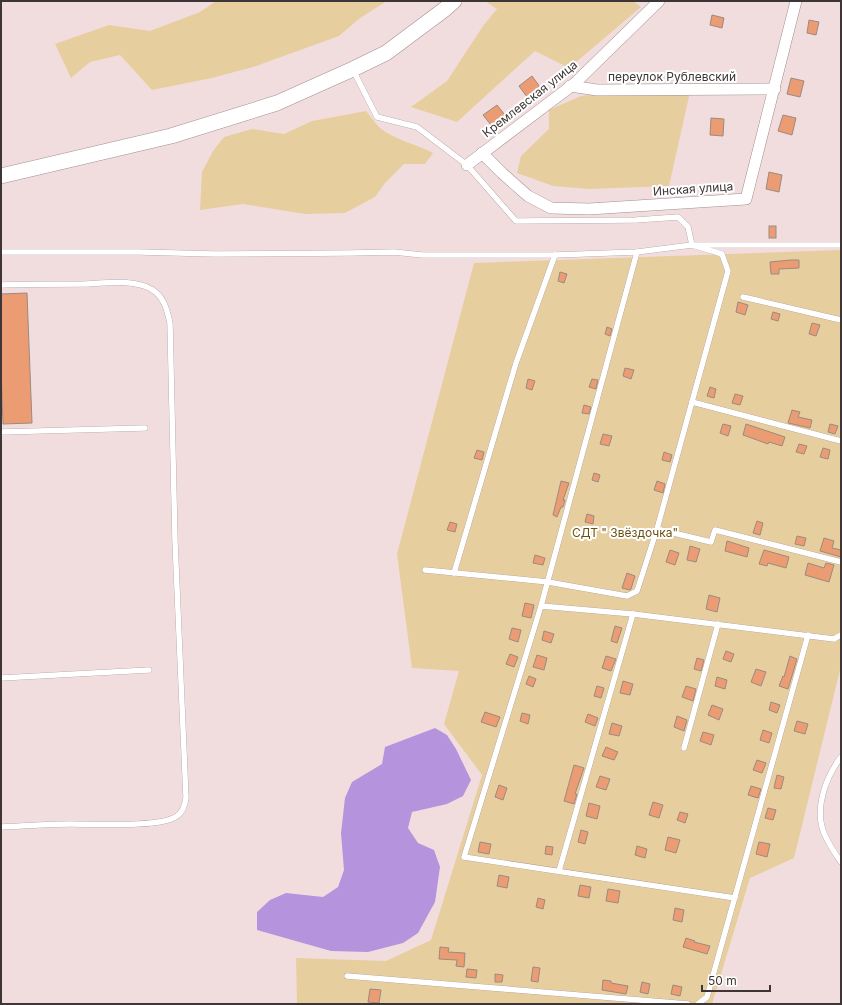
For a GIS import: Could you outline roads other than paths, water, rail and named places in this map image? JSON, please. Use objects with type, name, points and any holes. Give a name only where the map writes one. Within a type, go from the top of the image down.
[{"type":"street","points":[[1,176],[171,136],[277,103],[353,69],[386,52],[454,1]]},
{"type":"street","name":"Кремлевская улица","points":[[467,165],[570,86],[659,1]]},
{"type":"street","name":"Инская улица","points":[[482,153],[502,174],[528,196],[551,208],[588,210],[746,199],[796,1]]},
{"type":"street","name":"переулок Рублевский","points":[[570,86],[597,90],[775,89]]},
{"type":"lane","points":[[353,69],[377,117],[417,127],[467,165],[516,220],[636,220],[678,217],[688,227],[692,245]]},
{"type":"lane","points":[[425,570],[548,582],[626,596],[637,591],[657,529],[728,271],[722,254],[692,245]]},
{"type":"lane","points":[[1,252],[350,254],[394,252],[422,255],[554,255],[637,252],[692,245],[841,245]]},
{"type":"lane","points":[[637,252],[542,606],[464,857],[735,898]]},
{"type":"lane","points":[[454,572],[516,363],[554,255]]},
{"type":"lane","points":[[1,285],[141,284],[153,290],[163,300],[167,308],[170,323],[175,541],[186,798],[184,808],[176,816],[162,822],[145,824],[70,824],[1,827]]},
{"type":"lane","points":[[743,297],[841,320]]},
{"type":"lane","points":[[692,402],[841,441]]},
{"type":"lane","points":[[1,432],[145,428]]},
{"type":"lane","points":[[657,529],[711,542],[715,530],[841,562]]},
{"type":"lane","points":[[542,606],[633,614],[834,639],[841,635]]},
{"type":"lane","points":[[559,871],[633,614]]},
{"type":"lane","points":[[684,748],[718,624]]},
{"type":"lane","points":[[698,1004],[707,997],[808,635]]},
{"type":"lane","points":[[1,678],[149,670]]},
{"type":"lane","points":[[841,758],[834,767],[824,790],[820,814],[823,831],[841,862]]},
{"type":"lane","points":[[347,976],[634,1002],[688,1004]]},
{"type":"park label","name":"СДТ \" Звёздочка\"","points":[[625,533]]}]
